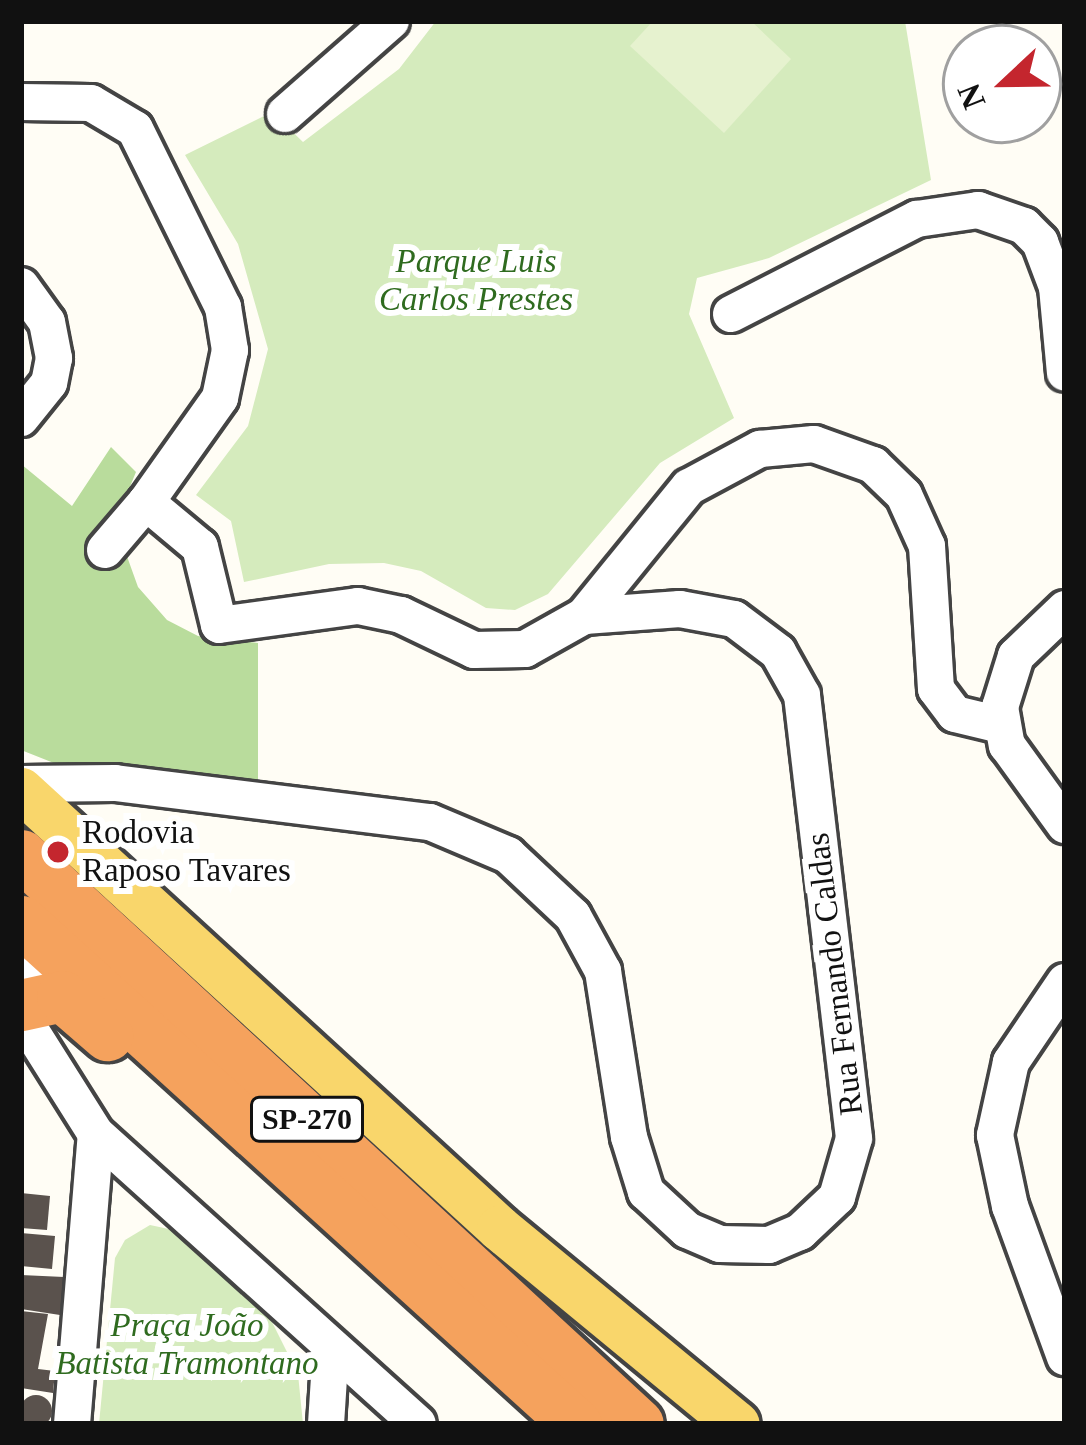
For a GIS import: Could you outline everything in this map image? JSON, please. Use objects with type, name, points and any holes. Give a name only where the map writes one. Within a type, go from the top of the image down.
[{"type":"highway","name":"SP-270","points":[[21,855],[638,1424]]},
{"type":"highway","name":"SP-270","points":[[21,921],[311,1178],[576,1424]]},
{"type":"highway","points":[[35,1005],[213,1131],[311,1178]]},
{"type":"main road","points":[[21,787],[516,1244],[737,1424]]},
{"type":"street","points":[[285,114],[391,21]]},
{"type":"street","points":[[21,102],[91,103],[135,129],[223,307],[230,350],[220,398],[146,502],[105,550]]},
{"type":"street","points":[[731,314],[917,219],[978,210],[1024,226],[1040,242],[1058,287],[1065,373]]},
{"type":"street","points":[[21,286],[47,322],[54,358],[49,383],[21,418]]},
{"type":"street","points":[[146,502],[200,547],[219,625],[358,606],[401,615],[474,650],[499,652],[547,641],[584,616],[689,487],[760,449],[814,444],[843,451],[890,476],[920,523],[931,566],[933,671],[943,700],[973,722],[1000,724]]},
{"type":"street","name":"Rua Fernando Caldas","points":[[21,787],[115,783],[430,822],[508,854],[573,916],[603,971],[629,1137],[646,1192],[687,1231],[720,1244],[770,1245],[800,1232],[837,1197],[854,1138],[802,695],[778,652],[734,620],[680,609],[584,616]]},
{"type":"street","points":[[1065,609],[1016,656],[1000,724],[1019,766],[1065,825]]},
{"type":"street","points":[[21,962],[35,1005],[95,1134],[418,1424]]},
{"type":"street","points":[[1065,982],[1011,1062],[995,1135],[1010,1206],[1065,1357]]},
{"type":"street","points":[[72,1424],[95,1134]]},
{"type":"street","points":[[326,1424],[331,1347]]},
{"type":"green space","name":"Parque Luis Carlos Prestes","points":[[436,21],[905,21],[931,180],[769,258],[697,278],[689,314],[734,418],[660,463],[548,594],[515,610],[486,608],[421,571],[384,563],[329,564],[244,582],[231,521],[196,495],[248,426],[268,349],[238,244],[185,155],[272,112],[303,142],[399,69]]},
{"type":"green space","points":[[653,21],[751,21],[791,59],[724,133],[630,46]]},
{"type":"green space","points":[[111,447],[136,472],[115,523],[138,587],[167,620],[198,636],[258,643],[258,791],[69,769],[21,750],[21,464],[72,506]]},
{"type":"green space","name":"Praça João Batista Tramontano","points":[[150,1225],[178,1231],[269,1316],[298,1374],[303,1424],[99,1424],[115,1258],[125,1240]]},
{"type":"building","points":[[21,1193],[50,1196],[47,1230],[21,1228]]},
{"type":"building","points":[[21,1233],[55,1236],[52,1269],[21,1266]]},
{"type":"building","points":[[21,1275],[64,1277],[60,1315],[21,1309]]},
{"type":"building","points":[[21,1311],[48,1314],[38,1369],[55,1371],[53,1393],[21,1388]]},
{"type":"building","points":[[36,1395],[47,1400],[52,1411],[47,1422],[36,1427],[25,1422],[20,1411],[25,1400]]},
{"type":"place","name":"Rodovia Raposo Tavares","points":[[58,852]]}]
